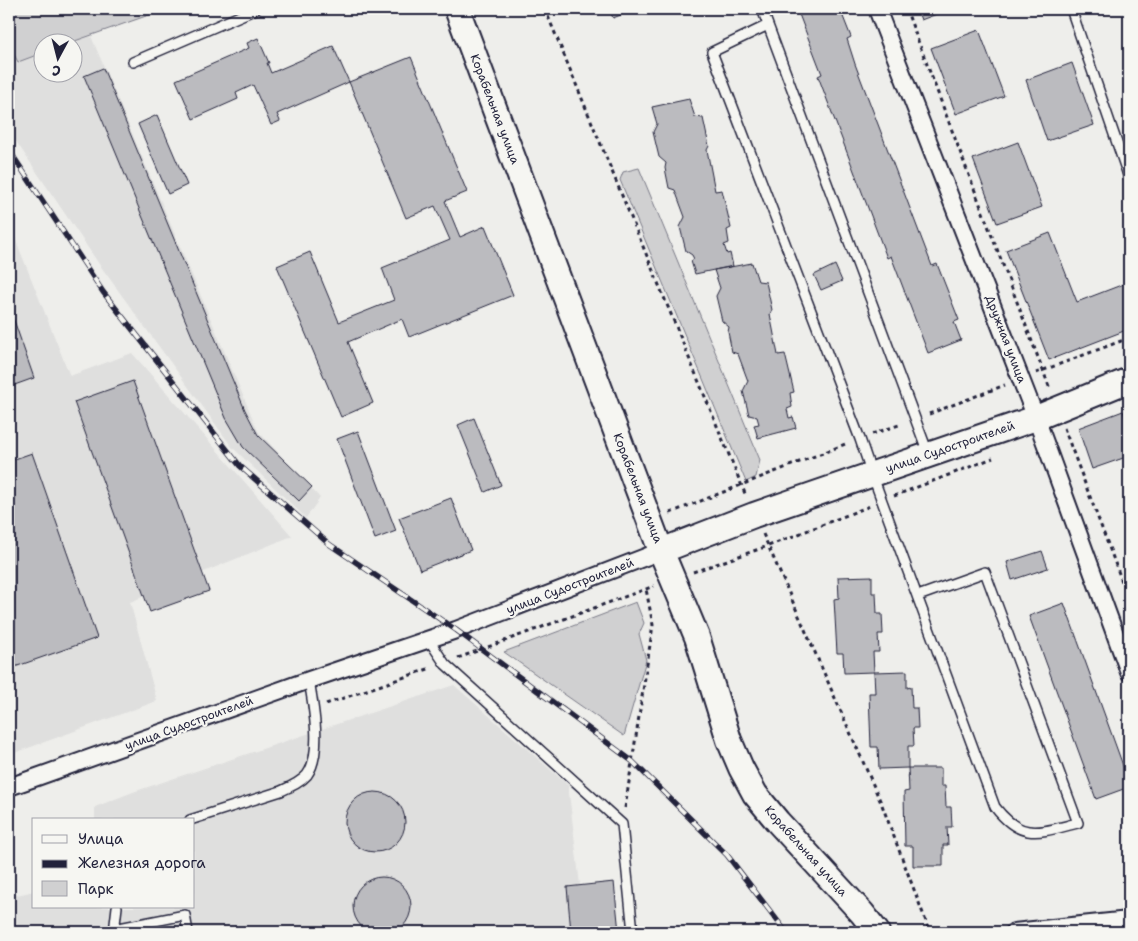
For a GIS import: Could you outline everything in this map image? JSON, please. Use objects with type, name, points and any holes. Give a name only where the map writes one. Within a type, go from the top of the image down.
[{"type":"street","name":"Корабельная улица","points":[[457,9],[650,520],[697,637],[740,768],[755,794],[778,822],[862,913],[877,932]]},
{"type":"street","name":"Дружная улица","points":[[877,9],[1021,379],[1051,424],[1129,672]]},
{"type":"street","name":"улица Судостроителей","points":[[9,787],[309,680],[429,640],[754,515],[929,455],[1051,424],[1129,380]]},
{"type":"street","points":[[1014,932],[1129,920]]},
{"type":"lane","points":[[133,62],[256,9]]},
{"type":"lane","points":[[762,9],[929,455]]},
{"type":"lane","points":[[1072,9],[1129,178]]},
{"type":"lane","points":[[768,25],[712,52],[860,439],[995,807],[1006,821],[1020,830],[1032,832],[1078,823],[985,572],[918,596]]},
{"type":"lane","points":[[429,640],[445,664],[622,824],[633,932]]},
{"type":"lane","points":[[195,818],[281,791],[295,785],[306,776],[313,764],[315,752],[314,708],[309,680]]},
{"type":"lane","points":[[117,908],[114,930],[185,915],[188,932]]},
{"type":"path","points":[[545,9],[754,515],[882,806],[930,932]]},
{"type":"path","points":[[906,9],[1043,371],[1051,424],[1129,600]]},
{"type":"path","points":[[650,520],[1129,338]]},
{"type":"path","points":[[314,708],[445,664],[673,579],[768,546],[999,456]]},
{"type":"path","points":[[622,824],[653,625],[646,589]]},
{"type":"shaded area","points":[[91,36],[258,431],[320,498],[306,518],[232,447],[99,264],[9,131],[9,45],[18,62],[32,57],[32,82],[82,82],[82,39]]},
{"type":"shaded area","points":[[9,223],[70,376],[132,353],[292,536],[130,602],[157,701],[9,755]]},
{"type":"shaded area","points":[[454,685],[568,785],[580,885],[614,882],[619,932],[9,932],[9,897],[32,891],[32,908],[195,908],[195,818],[95,818],[95,807],[133,792]]},
{"type":"green space","points":[[9,9],[166,9],[82,38],[82,32],[32,32],[32,57],[18,62],[9,45]]},
{"type":"green space","points":[[639,168],[760,460],[756,477],[746,482],[620,180],[623,172]]},
{"type":"green space","points":[[636,602],[644,623],[639,634],[646,660],[624,736],[504,652]]},
{"type":"building","points":[[609,9],[636,9],[613,18]]},
{"type":"building","points":[[797,9],[840,9],[851,37],[847,39],[855,64],[932,266],[937,264],[959,320],[954,322],[961,340],[928,353],[891,256],[887,258],[818,76],[822,74]]},
{"type":"building","points":[[917,9],[950,9],[921,20]]},
{"type":"building","points":[[979,30],[1004,96],[956,114],[931,48]]},
{"type":"building","points":[[258,38],[269,63],[267,63],[271,73],[333,46],[349,82],[277,114],[280,121],[271,125],[253,85],[236,93],[238,99],[193,119],[176,80],[249,48],[247,43]]},
{"type":"building","points":[[411,57],[467,192],[445,201],[460,237],[485,226],[513,295],[409,337],[402,319],[348,342],[373,403],[341,417],[277,266],[310,252],[339,322],[394,300],[382,268],[450,240],[435,206],[406,218],[349,82]]},
{"type":"building","points":[[1072,63],[1094,125],[1047,141],[1026,80]]},
{"type":"building","points":[[103,68],[245,410],[258,435],[312,487],[299,501],[243,447],[226,418],[84,76]]},
{"type":"building","points":[[689,99],[695,117],[703,118],[715,191],[722,190],[731,228],[727,230],[729,243],[724,245],[727,254],[730,253],[733,266],[695,274],[691,261],[694,259],[686,251],[680,227],[685,217],[675,190],[669,188],[665,168],[666,163],[659,157],[653,132],[657,124],[652,107]]},
{"type":"building","points":[[157,115],[187,185],[168,194],[138,124]]},
{"type":"building","points":[[1018,142],[1042,207],[997,223],[973,159]]},
{"type":"building","points":[[1050,233],[1077,302],[1129,282],[1129,329],[1049,360],[1006,250]]},
{"type":"building","points":[[752,263],[758,281],[766,282],[778,355],[785,354],[794,392],[790,393],[792,407],[787,409],[789,418],[793,417],[796,428],[758,438],[754,425],[759,424],[757,417],[749,415],[743,391],[748,381],[738,354],[732,352],[728,332],[729,327],[722,321],[716,296],[720,288],[714,270]]},
{"type":"building","points":[[835,265],[842,281],[821,290],[814,275]]},
{"type":"building","points":[[9,306],[34,378],[9,387]]},
{"type":"building","points":[[133,381],[209,591],[150,612],[74,402]]},
{"type":"building","points":[[1123,411],[1129,429],[1129,456],[1092,469],[1078,428]]},
{"type":"building","points":[[474,418],[501,485],[485,492],[458,425]]},
{"type":"building","points":[[358,431],[396,531],[375,539],[337,439]]},
{"type":"building","points":[[32,453],[97,638],[9,669],[9,461]]},
{"type":"building","points":[[451,498],[471,550],[420,570],[399,518]]},
{"type":"building","points":[[1042,551],[1048,568],[1012,580],[1007,562]]},
{"type":"building","points":[[872,576],[872,593],[876,593],[877,614],[882,614],[883,634],[878,634],[879,652],[873,652],[874,672],[844,673],[843,653],[837,653],[834,599],[839,598],[838,577]]},
{"type":"building","points":[[1064,603],[1129,782],[1129,787],[1096,799],[1029,616]]},
{"type":"building","points":[[907,671],[907,688],[911,687],[912,708],[917,708],[918,728],[913,728],[914,746],[908,746],[908,768],[879,769],[878,747],[871,747],[869,693],[875,693],[874,672]]},
{"type":"building","points":[[908,768],[941,768],[941,786],[945,786],[946,807],[951,807],[952,827],[947,827],[948,845],[943,845],[943,866],[913,866],[913,846],[905,846],[904,792],[909,791]]},
{"type":"building","points":[[375,792],[392,797],[400,805],[405,822],[400,839],[392,847],[375,852],[358,847],[350,839],[345,822],[350,805],[358,797]]},
{"type":"building","points":[[376,877],[388,877],[398,881],[407,890],[411,912],[403,927],[388,935],[376,935],[366,931],[357,922],[353,912],[353,900],[357,890],[366,881]]},
{"type":"building","points":[[614,882],[619,932],[571,932],[567,887]]},
{"type":"railway","points":[[9,150],[103,292],[240,466],[329,544],[456,630],[632,761],[727,855],[786,932]]}]
